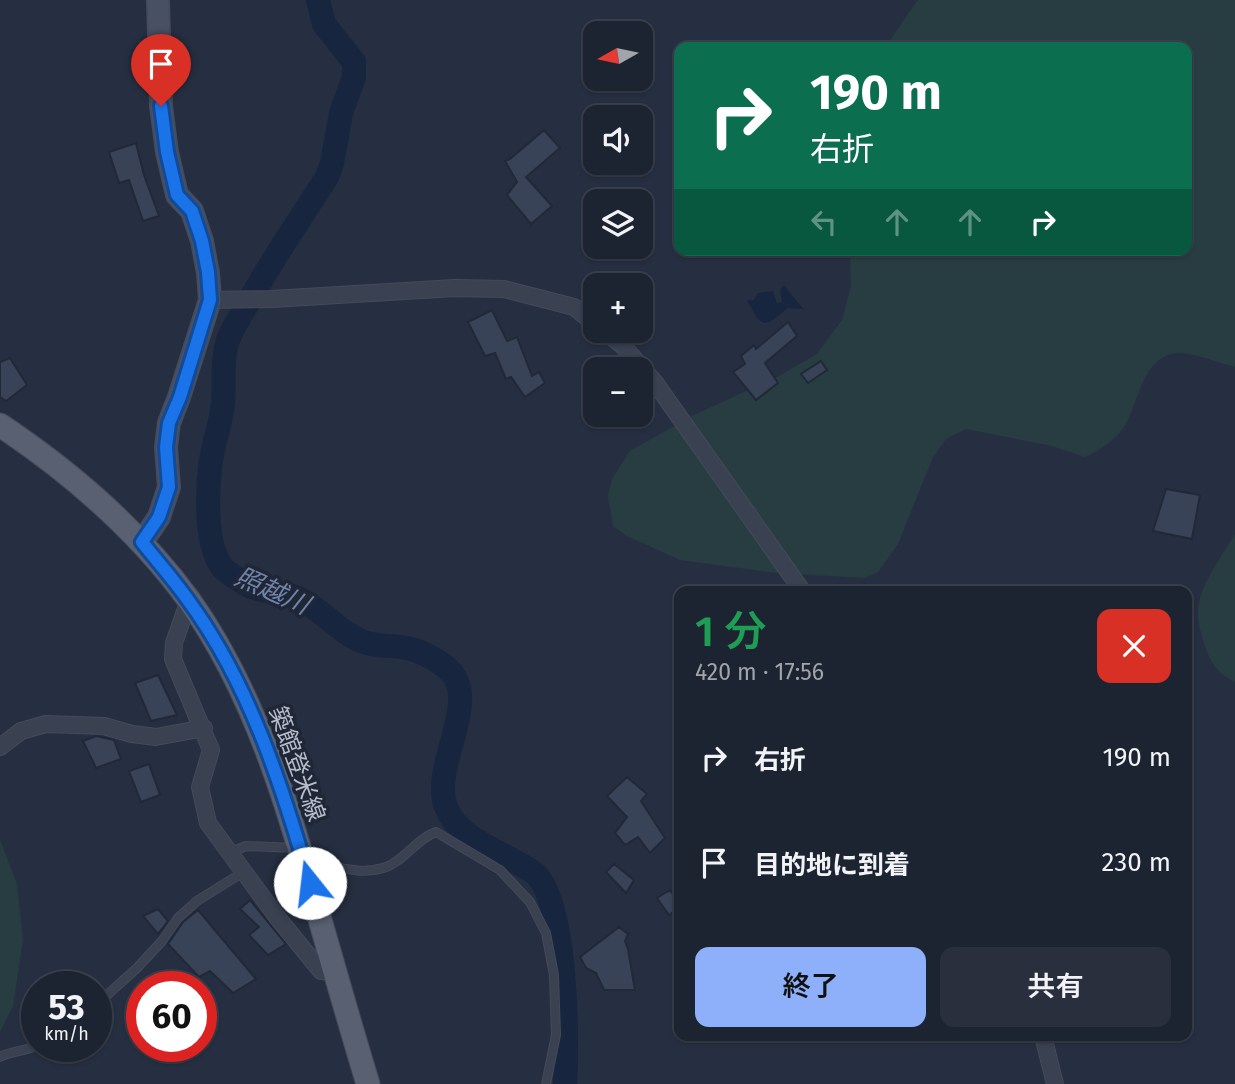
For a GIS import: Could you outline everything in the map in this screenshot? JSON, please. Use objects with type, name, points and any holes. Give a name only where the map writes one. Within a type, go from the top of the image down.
[{"type":"main road","name":"築館登米線","points":[[0,425],[97,498],[142,542],[188,600],[234,676],[258,727],[302,854],[368,1084]]},
{"type":"street","points":[[142,542],[159,517],[169,487],[166,447],[169,423],[180,397],[210,300],[202,241],[192,211],[177,195],[167,152],[161,106],[158,0]]},
{"type":"street","points":[[210,300],[455,288],[504,289],[574,307],[583,314]]},
{"type":"street","points":[[619,343],[656,384],[799,586]]},
{"type":"street","points":[[188,600],[174,643],[173,659],[211,750],[200,787],[208,822],[321,971],[335,972]]},
{"type":"street","points":[[0,747],[20,731],[46,724],[104,726],[156,737],[204,728]]},
{"type":"street","points":[[1044,1041],[1055,1084]]},
{"type":"lane","points":[[231,852],[246,846],[302,854],[360,870],[380,870],[396,862],[425,836],[436,832],[500,870],[530,902],[546,933],[554,975],[555,1035],[546,1084]]},
{"type":"lane","points":[[112,991],[137,968],[188,909],[245,871]]},
{"type":"lane","points":[[0,1056],[21,1050]]},
{"type":"green space","points":[[918,0],[1235,0],[1235,367],[1190,354],[1166,356],[1149,370],[1123,429],[1108,444],[1085,457],[1052,446],[966,429],[947,438],[933,457],[898,544],[878,572],[865,578],[778,573],[680,560],[627,536],[613,526],[608,496],[612,479],[630,451],[694,415],[777,377],[817,354],[842,320],[851,286],[850,256],[1192,256],[1192,42],[889,42]]},
{"type":"green space","points":[[1235,534],[1235,682],[1220,672],[1210,657],[1201,632],[1198,608],[1208,579]]},
{"type":"green space","points":[[0,840],[17,884],[23,940],[13,1006],[0,1032]]},
{"type":"water","points":[[784,285],[803,309],[788,308],[770,322],[763,323],[747,300],[754,300],[758,293],[773,291],[777,303],[782,302],[780,290]]},
{"type":"building","points":[[544,130],[560,148],[526,177],[552,206],[531,224],[507,195],[517,182],[505,161]]},
{"type":"building","points":[[136,143],[159,216],[143,221],[129,180],[119,183],[109,152]]},
{"type":"building","points":[[492,310],[507,341],[517,337],[532,376],[539,372],[545,383],[525,397],[511,377],[506,379],[495,353],[485,356],[468,322]]},
{"type":"building","points":[[788,322],[797,336],[765,363],[778,383],[756,400],[733,372],[745,364],[741,356],[754,345],[756,349]]},
{"type":"building","points":[[10,358],[27,385],[6,401],[0,397],[0,362]]},
{"type":"building","points":[[821,361],[827,370],[808,383],[801,374]]},
{"type":"building","points":[[1166,489],[1200,495],[1192,539],[1153,531]]},
{"type":"building","points":[[158,675],[177,715],[151,721],[135,683]]},
{"type":"building","points":[[96,736],[114,740],[121,759],[96,768],[83,741]]},
{"type":"building","points":[[149,764],[160,795],[141,802],[129,771]]},
{"type":"building","points":[[627,777],[647,794],[641,801],[665,838],[650,853],[638,837],[625,845],[615,833],[627,817],[607,796]]},
{"type":"building","points":[[614,864],[634,880],[626,893],[606,872]]},
{"type":"building","points":[[670,890],[674,896],[674,912],[669,915],[657,898]]},
{"type":"building","points":[[250,900],[286,944],[268,955],[249,935],[259,927],[240,909]]},
{"type":"building","points":[[158,909],[168,921],[158,934],[143,916]]},
{"type":"building","points":[[198,910],[256,979],[233,993],[217,978],[217,971],[193,971],[168,944],[183,922]]},
{"type":"building","points":[[619,927],[628,934],[625,941],[635,990],[604,990],[596,973],[586,968],[580,957]]},
{"type":"waterway","name":"照越川","points":[[318,0],[324,24],[354,62],[354,77],[341,113],[327,177],[266,272],[228,340],[224,364],[223,407],[210,467],[208,504],[211,540],[222,567],[245,584],[300,599],[349,634],[367,643],[407,648],[423,654],[448,669],[457,682],[459,715],[444,772],[446,807],[452,818],[472,837],[533,872],[544,886],[553,909],[563,971],[565,1084]]},
{"type":"route","points":[[161,106],[167,152],[177,195],[192,211],[202,241],[210,300],[180,397],[169,423],[166,447],[169,487],[159,517],[142,542],[188,600],[234,676],[258,727],[280,786],[310,883]]}]
